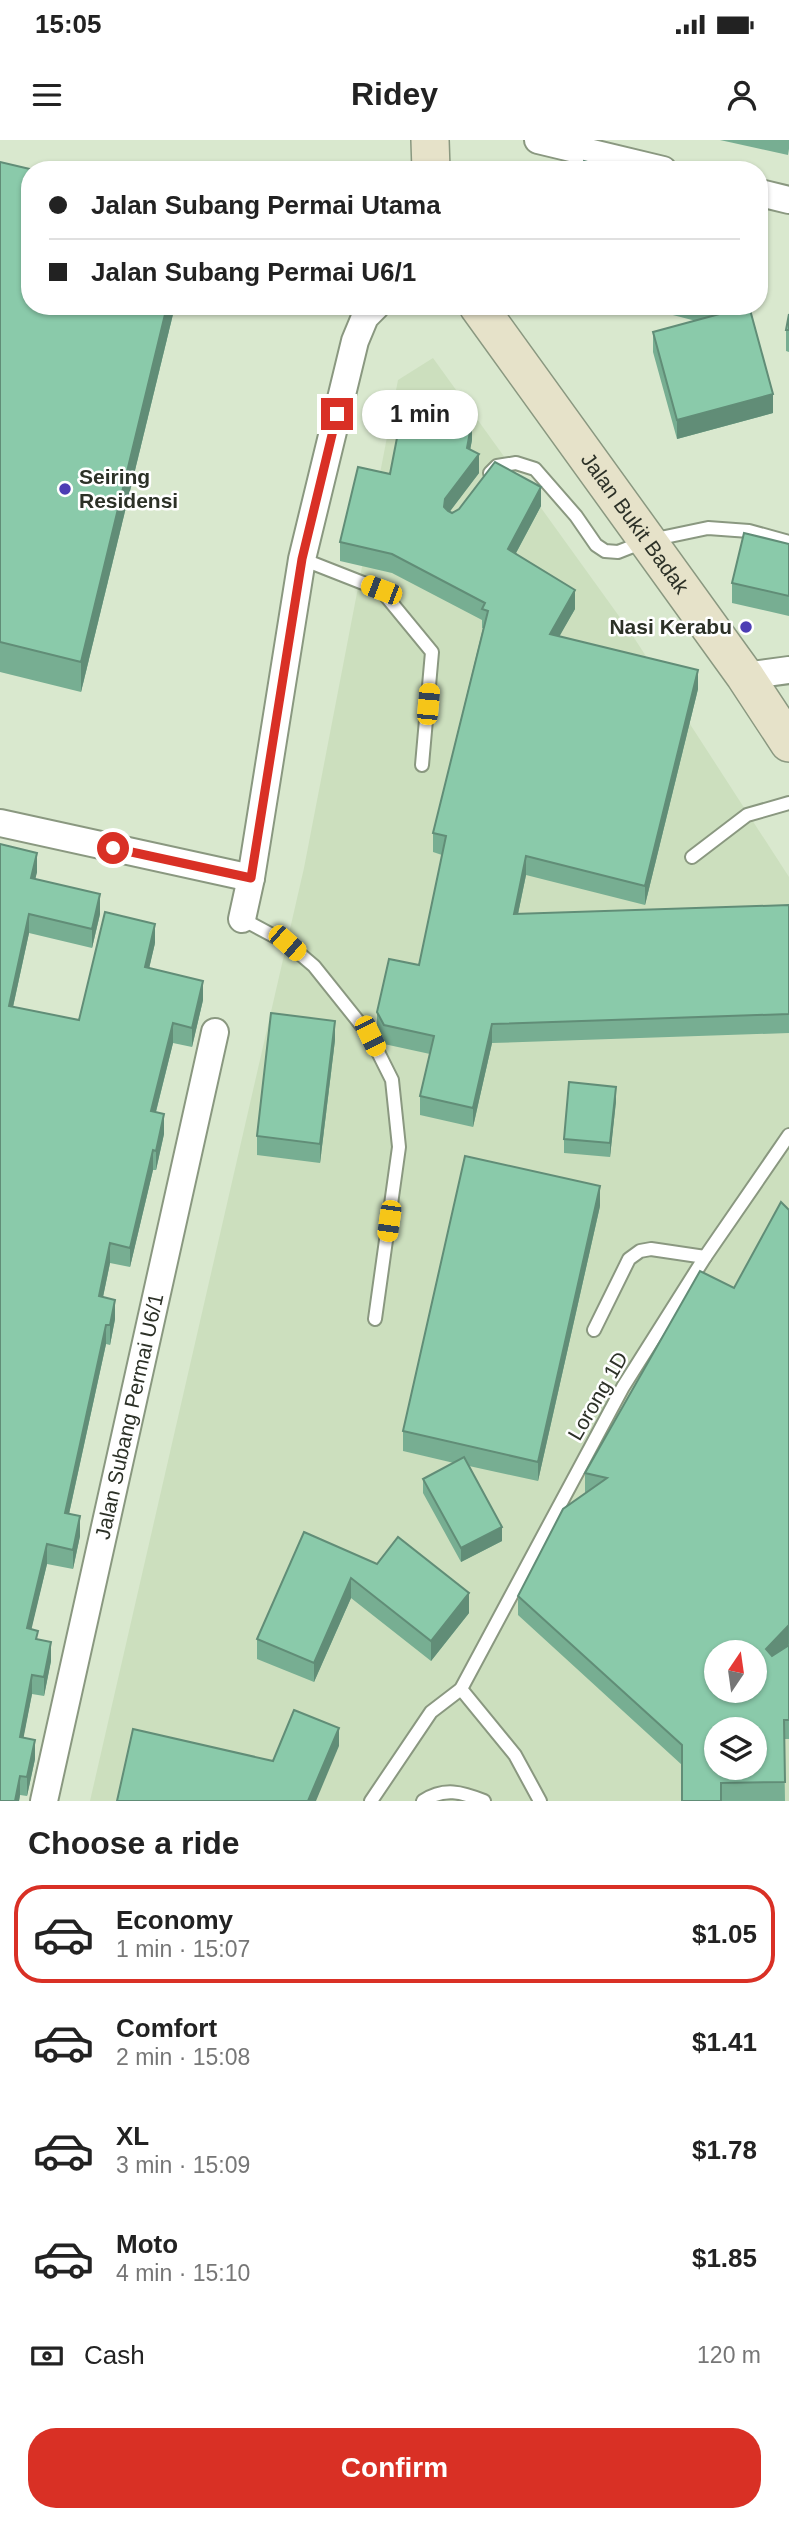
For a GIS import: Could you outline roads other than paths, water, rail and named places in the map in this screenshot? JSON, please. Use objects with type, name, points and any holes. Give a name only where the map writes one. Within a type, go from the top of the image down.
[{"type":"main road","points":[[430,140],[431,161]]},
{"type":"main road","name":"Jalan Bukit Badak","points":[[484,315],[746,676],[789,743]]},
{"type":"street","points":[[538,140],[626,161]]},
{"type":"street","points":[[768,195],[789,200]]},
{"type":"street","points":[[242,919],[251,878],[302,559],[355,341],[367,315]]},
{"type":"street","points":[[746,676],[789,670]]},
{"type":"street","points":[[0,823],[251,878]]},
{"type":"street","name":"Jalan Subang Permai U6/1","points":[[44,1801],[215,1032]]},
{"type":"lane","points":[[480,485],[497,466],[516,463],[536,469],[597,545],[605,551],[618,552],[646,541],[708,528],[749,531],[789,542]]},
{"type":"lane","points":[[302,559],[381,590],[432,652],[422,765]]},
{"type":"lane","points":[[692,857],[747,815],[789,803]]},
{"type":"lane","points":[[242,919],[287,943],[314,967],[370,1036],[392,1080],[399,1147],[376,1319]]},
{"type":"lane","name":"Lorong 1D","points":[[461,1689],[623,1387],[705,1257],[788,1141]]},
{"type":"lane","points":[[594,1330],[629,1259],[640,1251],[651,1249],[705,1257]]},
{"type":"lane","points":[[371,1801],[431,1712],[461,1689],[514,1755],[540,1801]]},
{"type":"lane","points":[[423,1801],[435,1794],[460,1791],[484,1801]]},
{"type":"place","name":"Seiring Residensi","points":[[65,489]]},
{"type":"place","name":"Nasi Kerabu","points":[[746,627]]}]
